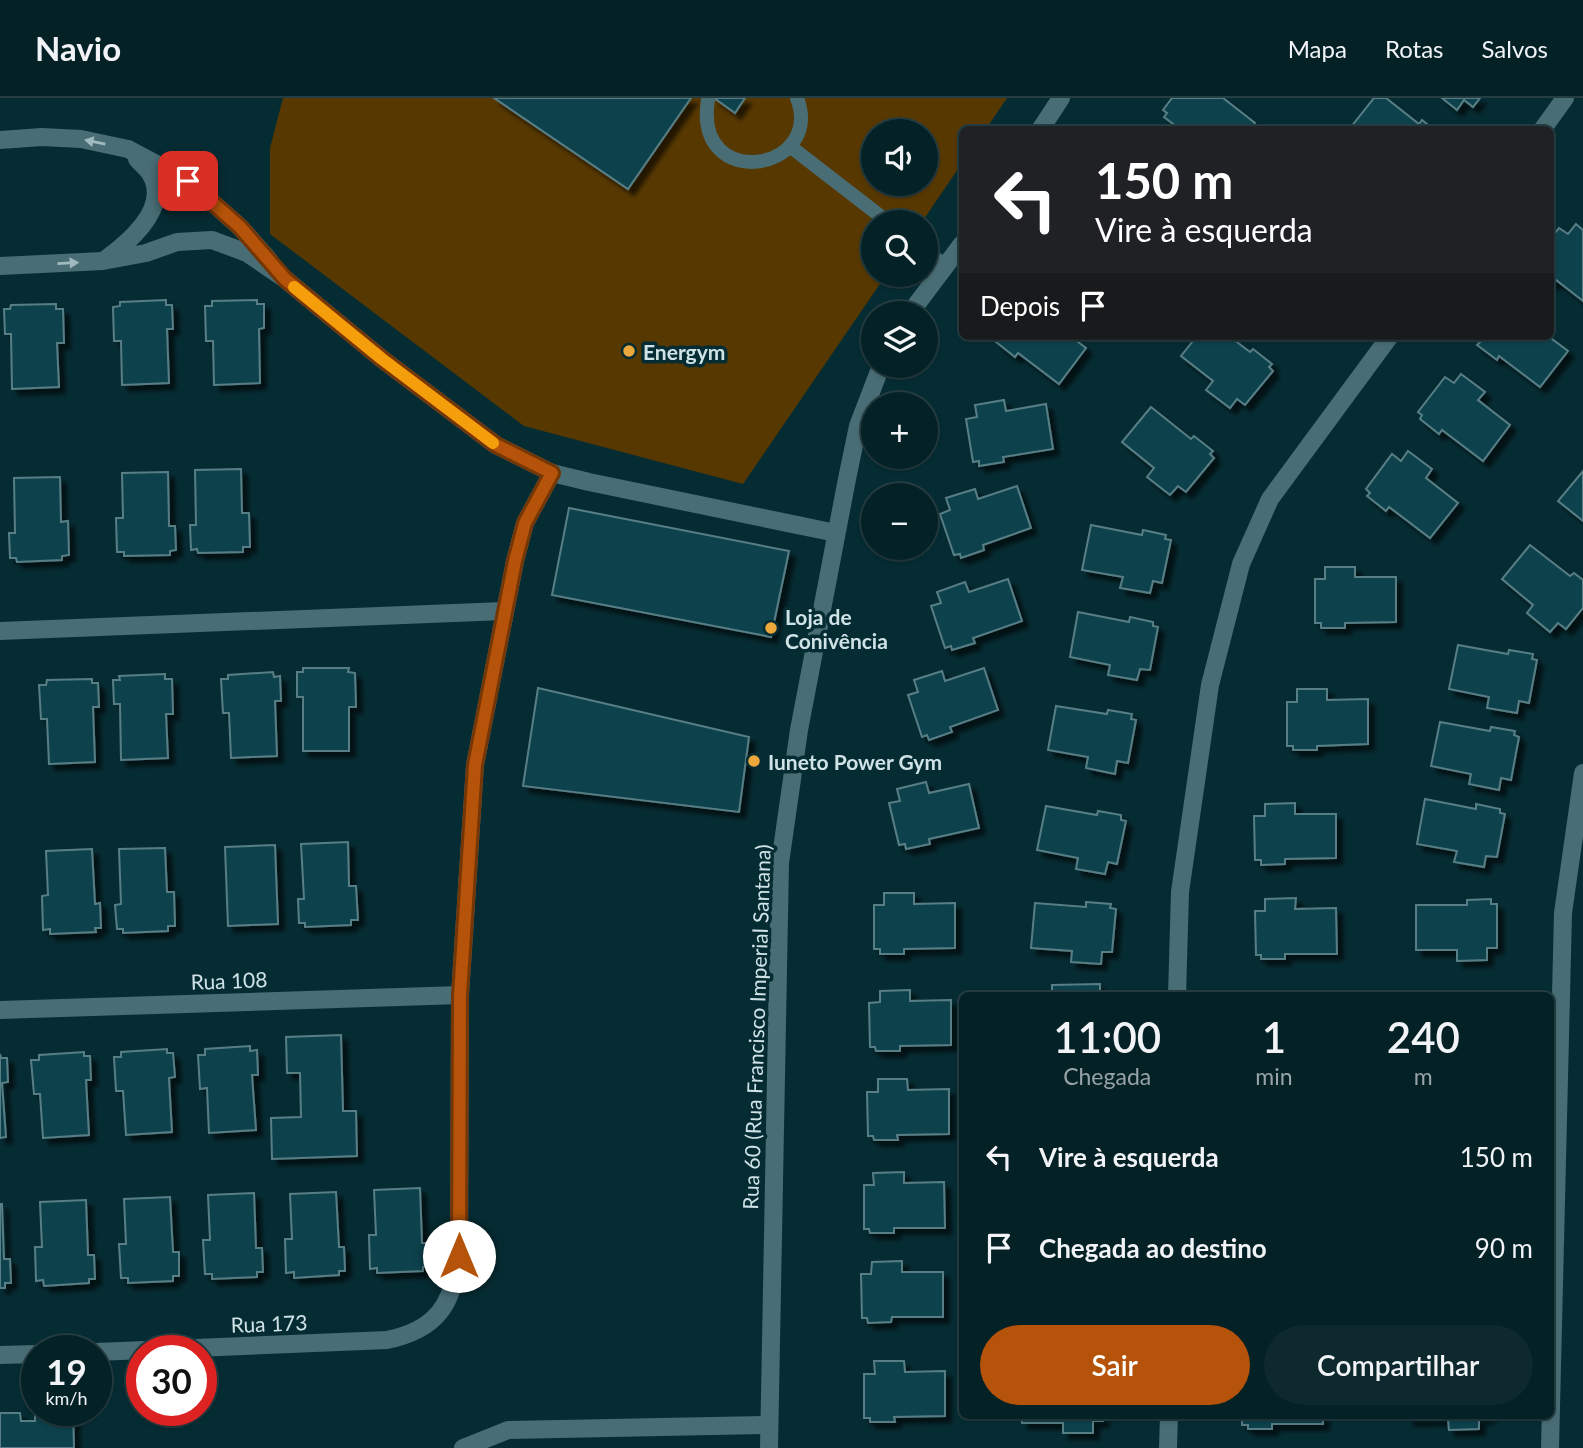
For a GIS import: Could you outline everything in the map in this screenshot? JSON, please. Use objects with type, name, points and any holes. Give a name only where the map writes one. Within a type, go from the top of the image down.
[{"type":"street","points":[[1043,126],[1061,98]]},
{"type":"street","points":[[1545,126],[1565,98]]},
{"type":"street","points":[[0,140],[42,137],[81,139],[128,149],[188,181],[240,227],[285,279]]},
{"type":"street","points":[[103,261],[138,232],[150,216],[155,197],[152,176],[128,149]]},
{"type":"street","points":[[0,266],[103,261],[146,253],[177,242],[212,240],[247,253],[285,279],[382,359],[496,445],[552,473],[836,533]]},
{"type":"street","points":[[920,301],[959,249]]},
{"type":"street","points":[[1178,992],[1180,892],[1210,685],[1241,564],[1270,499],[1387,340]]},
{"type":"street","name":"Rua 60 (Rua Francisco Imperial Santana)","points":[[769,1448],[780,863],[799,730],[836,533],[858,426],[876,378]]},
{"type":"street","points":[[460,995],[475,765],[504,611],[525,523],[552,473]]},
{"type":"street","points":[[0,631],[504,611]]},
{"type":"street","points":[[1554,1283],[1563,913],[1576,869],[1583,773]]},
{"type":"street","name":"Rua 108","points":[[0,1010],[460,995]]},
{"type":"street","name":"Rua 173","points":[[112,1351],[387,1340],[414,1332],[437,1317],[453,1288],[459,1256],[460,995]]},
{"type":"street","points":[[0,1355],[21,1354]]},
{"type":"street","points":[[1168,1448],[1169,1419]]},
{"type":"street","points":[[1550,1448],[1551,1419]]},
{"type":"street","points":[[463,1448],[508,1430],[769,1425]]},
{"type":"lane","points":[[708,100],[706,115],[714,143],[738,160],[759,163],[768,161],[791,147],[799,130],[801,116],[797,98]]},
{"type":"lane","points":[[791,147],[872,210]]},
{"type":"lane","points":[[938,260],[947,267]]},
{"type":"shaded area","name":"Energym","points":[[283,98],[1007,98],[988,126],[959,126],[959,167],[930,210],[861,210],[861,287],[878,287],[868,301],[861,301],[861,312],[743,484],[524,426],[270,234],[270,148]]},
{"type":"building","points":[[494,98],[691,98],[628,189]]},
{"type":"building","points":[[714,98],[745,98],[735,113]]},
{"type":"building","points":[[1172,98],[1223,98],[1255,123],[1253,126],[1176,126],[1164,117],[1167,113],[1163,110]]},
{"type":"building","points":[[1374,98],[1386,98],[1419,124],[1422,120],[1429,126],[1352,126]]},
{"type":"building","points":[[1442,98],[1480,98],[1473,107],[1464,100],[1457,110]]},
{"type":"building","points":[[1576,224],[1583,230],[1583,301],[1556,280],[1554,283],[1554,234],[1559,228],[1568,234]]},
{"type":"building","points":[[166,300],[166,305],[172,305],[173,329],[167,329],[169,383],[122,385],[121,341],[114,341],[113,307],[120,306],[120,302]]},
{"type":"building","points":[[257,300],[257,304],[264,304],[264,328],[259,329],[260,383],[214,385],[213,341],[206,341],[205,306],[212,306],[212,301]]},
{"type":"building","points":[[56,304],[56,309],[63,309],[64,343],[57,343],[59,387],[12,389],[11,334],[5,334],[4,309],[10,309],[11,305]]},
{"type":"building","points":[[1075,340],[1086,348],[1059,384],[1018,353],[1015,357],[996,342]]},
{"type":"building","points":[[1194,340],[1234,340],[1250,352],[1253,349],[1272,364],[1269,367],[1273,371],[1245,405],[1237,399],[1230,408],[1206,390],[1213,381],[1181,356]]},
{"type":"building","points":[[1478,340],[1553,340],[1568,351],[1540,387],[1499,356],[1497,360],[1477,345],[1480,342]]},
{"type":"building","points":[[1461,374],[1485,392],[1478,400],[1510,425],[1483,461],[1442,430],[1439,434],[1420,419],[1422,415],[1418,412],[1445,377],[1454,383]]},
{"type":"building","points":[[1004,400],[1006,411],[1046,404],[1053,449],[1003,457],[1004,462],[979,466],[979,461],[973,462],[966,419],[977,417],[975,405]]},
{"type":"building","points":[[1151,407],[1191,439],[1194,436],[1213,451],[1210,454],[1214,458],[1186,492],[1178,486],[1170,495],[1147,477],[1154,468],[1122,442]]},
{"type":"building","points":[[1408,451],[1432,469],[1426,478],[1458,503],[1430,538],[1389,507],[1386,511],[1367,496],[1370,493],[1366,489],[1392,454],[1401,461]]},
{"type":"building","points":[[241,469],[242,513],[249,513],[250,547],[243,547],[243,552],[198,553],[197,549],[191,550],[190,525],[196,525],[195,470]]},
{"type":"building","points":[[1583,471],[1583,521],[1558,501]]},
{"type":"building","points":[[168,472],[169,526],[175,526],[176,550],[170,551],[170,555],[124,556],[124,552],[117,552],[116,518],[123,518],[122,473]]},
{"type":"building","points":[[60,477],[61,522],[68,521],[69,555],[62,556],[62,560],[17,562],[16,558],[10,558],[9,533],[15,533],[14,478]]},
{"type":"building","points":[[1017,486],[1031,528],[983,545],[984,550],[961,558],[960,554],[954,555],[940,514],[950,510],[946,498],[975,489],[978,499]]},
{"type":"building","points":[[569,508],[789,551],[771,637],[552,595]]},
{"type":"building","points":[[1091,525],[1142,535],[1143,530],[1166,535],[1165,539],[1171,540],[1162,583],[1153,581],[1150,593],[1120,588],[1123,577],[1082,570]]},
{"type":"building","points":[[1530,545],[1570,576],[1574,573],[1583,580],[1583,608],[1566,629],[1558,623],[1550,632],[1527,613],[1533,605],[1502,579]]},
{"type":"building","points":[[1325,567],[1355,567],[1355,577],[1396,577],[1396,622],[1345,623],[1345,628],[1321,628],[1321,623],[1315,623],[1315,579],[1325,579]]},
{"type":"building","points":[[1008,579],[1022,621],[973,638],[975,643],[952,650],[951,646],[945,648],[931,606],[941,603],[937,592],[965,582],[969,592]]},
{"type":"building","points":[[1078,612],[1129,622],[1130,617],[1153,622],[1153,626],[1158,627],[1150,670],[1140,669],[1137,680],[1108,675],[1110,665],[1070,657]]},
{"type":"building","points":[[1458,645],[1508,654],[1509,650],[1533,654],[1532,659],[1537,660],[1529,703],[1519,701],[1517,713],[1487,708],[1489,697],[1449,689]]},
{"type":"building","points":[[303,668],[349,668],[348,672],[355,673],[356,707],[349,707],[349,751],[303,751],[303,697],[297,697],[297,672],[303,672]]},
{"type":"building","points":[[984,668],[998,710],[950,727],[952,732],[929,740],[927,735],[922,737],[908,695],[918,692],[914,680],[942,671],[945,681]]},
{"type":"building","points":[[273,672],[274,677],[280,676],[281,701],[275,701],[277,756],[231,758],[229,713],[223,713],[221,679],[228,679],[228,675]]},
{"type":"building","points":[[165,674],[165,679],[172,679],[173,714],[166,714],[168,758],[121,760],[120,704],[114,704],[113,680],[120,680],[119,676]]},
{"type":"building","points":[[92,679],[92,683],[98,683],[99,707],[93,707],[95,762],[49,764],[47,719],[41,719],[39,685],[46,685],[47,680]]},
{"type":"building","points":[[538,688],[749,737],[739,812],[523,786]]},
{"type":"building","points":[[1297,689],[1327,689],[1327,700],[1368,699],[1368,744],[1317,746],[1317,750],[1293,750],[1293,746],[1287,746],[1287,702],[1297,702]]},
{"type":"building","points":[[1056,706],[1107,714],[1108,710],[1132,714],[1131,719],[1136,720],[1128,763],[1117,761],[1115,774],[1086,768],[1088,757],[1048,750]]},
{"type":"building","points":[[1440,722],[1490,731],[1491,727],[1515,731],[1514,735],[1519,737],[1511,780],[1501,778],[1499,790],[1469,784],[1471,774],[1431,766]]},
{"type":"building","points":[[926,782],[929,793],[969,784],[979,828],[929,839],[930,844],[906,849],[905,844],[899,845],[889,803],[900,801],[897,789]]},
{"type":"building","points":[[1425,799],[1476,809],[1476,804],[1500,809],[1500,813],[1505,814],[1497,857],[1486,856],[1484,867],[1454,862],[1457,851],[1417,844]]},
{"type":"building","points":[[1295,803],[1295,814],[1336,814],[1336,858],[1285,859],[1285,864],[1261,865],[1261,860],[1255,860],[1254,816],[1265,816],[1265,804]]},
{"type":"building","points":[[1046,806],[1097,815],[1098,811],[1121,815],[1121,820],[1126,821],[1117,864],[1108,862],[1105,874],[1076,869],[1078,858],[1037,850]]},
{"type":"building","points":[[348,842],[349,886],[356,886],[358,920],[351,920],[351,925],[305,927],[305,923],[299,923],[298,899],[304,899],[301,844]]},
{"type":"building","points":[[275,845],[278,924],[228,926],[225,847]]},
{"type":"building","points":[[165,848],[167,892],[174,892],[175,926],[168,926],[168,931],[123,933],[123,929],[117,929],[115,905],[121,904],[119,849]]},
{"type":"building","points":[[92,849],[95,904],[100,903],[101,928],[95,928],[96,932],[50,934],[50,929],[43,930],[42,896],[48,895],[46,851]]},
{"type":"building","points":[[884,893],[914,893],[914,904],[955,903],[955,948],[904,949],[904,954],[880,954],[880,949],[874,949],[874,905],[884,905]]},
{"type":"building","points":[[1296,898],[1295,909],[1336,908],[1337,954],[1285,954],[1285,959],[1261,959],[1261,955],[1256,955],[1255,911],[1265,911],[1265,899]]},
{"type":"building","points":[[1491,899],[1491,904],[1497,904],[1497,948],[1487,948],[1487,960],[1457,961],[1457,950],[1416,950],[1416,905],[1467,905],[1467,900]]},
{"type":"building","points":[[1086,902],[1111,904],[1110,908],[1116,909],[1112,952],[1102,952],[1101,964],[1071,962],[1072,951],[1031,948],[1035,903],[1086,907]]},
{"type":"building","points":[[1100,984],[1100,992],[1052,992],[1052,985]]},
{"type":"building","points":[[910,990],[910,1001],[951,1000],[951,1045],[900,1046],[900,1051],[876,1051],[875,1047],[870,1047],[869,1003],[880,1002],[880,991]]},
{"type":"building","points":[[341,1035],[343,1111],[356,1111],[357,1156],[272,1159],[271,1118],[301,1117],[300,1073],[287,1073],[286,1037]]},
{"type":"building","points":[[250,1046],[250,1051],[257,1050],[258,1075],[252,1075],[256,1130],[209,1133],[207,1088],[200,1089],[198,1055],[205,1055],[205,1049]]},
{"type":"building","points":[[167,1049],[167,1053],[173,1053],[175,1077],[169,1078],[172,1132],[126,1135],[123,1091],[116,1091],[114,1057],[121,1057],[121,1052]]},
{"type":"building","points":[[84,1052],[84,1056],[90,1056],[91,1080],[86,1080],[89,1135],[43,1138],[40,1094],[34,1094],[31,1060],[39,1060],[39,1055]]},
{"type":"building","points":[[0,1054],[1,1058],[7,1058],[8,1082],[2,1083],[6,1137],[0,1138]]},
{"type":"building","points":[[878,1079],[907,1079],[908,1090],[949,1089],[949,1134],[897,1135],[898,1140],[874,1140],[873,1136],[868,1136],[867,1092],[878,1092]]},
{"type":"building","points":[[904,1172],[904,1183],[944,1182],[945,1228],[894,1228],[894,1233],[870,1233],[869,1229],[864,1229],[864,1185],[874,1185],[873,1173]]},
{"type":"building","points":[[420,1188],[422,1243],[428,1243],[429,1267],[423,1267],[423,1271],[377,1273],[377,1268],[370,1269],[369,1235],[376,1235],[374,1190]]},
{"type":"building","points":[[336,1192],[339,1247],[344,1247],[345,1271],[339,1271],[339,1275],[294,1278],[294,1272],[286,1273],[285,1239],[292,1239],[290,1194]]},
{"type":"building","points":[[254,1193],[256,1248],[262,1248],[263,1272],[257,1272],[257,1277],[212,1279],[212,1274],[205,1274],[203,1240],[210,1240],[208,1195]]},
{"type":"building","points":[[170,1197],[173,1252],[179,1252],[179,1276],[173,1276],[173,1281],[128,1283],[128,1278],[121,1278],[119,1244],[126,1244],[124,1199]]},
{"type":"building","points":[[86,1200],[88,1255],[94,1255],[95,1279],[89,1279],[89,1283],[44,1286],[43,1280],[36,1281],[35,1247],[42,1247],[40,1202]]},
{"type":"building","points":[[0,1204],[4,1259],[10,1259],[11,1283],[5,1283],[5,1288],[0,1288]]},
{"type":"building","points":[[902,1261],[902,1272],[943,1272],[943,1317],[892,1317],[891,1322],[868,1323],[867,1318],[862,1318],[861,1274],[871,1274],[872,1262]]},
{"type":"building","points":[[874,1361],[904,1361],[905,1372],[945,1371],[945,1416],[894,1417],[895,1422],[870,1422],[870,1418],[864,1418],[864,1374],[875,1374]]},
{"type":"building","points":[[0,1413],[20,1413],[21,1426],[73,1426],[74,1448],[0,1448]]},
{"type":"building","points":[[1022,1419],[1103,1419],[1093,1421],[1093,1433],[1063,1433],[1063,1423],[1022,1423]]},
{"type":"building","points":[[1242,1419],[1323,1419],[1323,1424],[1272,1424],[1272,1429],[1248,1429],[1248,1425],[1242,1425]]},
{"type":"building","points":[[1448,1419],[1479,1419],[1479,1429],[1449,1430]]},
{"type":"slow traffic","points":[[294,287],[382,359],[493,443]]},
{"type":"place","name":"Energym","points":[[629,351]]},
{"type":"place","name":"Loja de Conivência","points":[[771,628]]},
{"type":"place","name":"Iuneto Power Gym","points":[[754,761]]},
{"type":"route","points":[[188,181],[240,227],[285,279],[382,359],[496,445],[552,473],[525,523],[504,611],[475,765],[460,995],[459,1256]]}]
